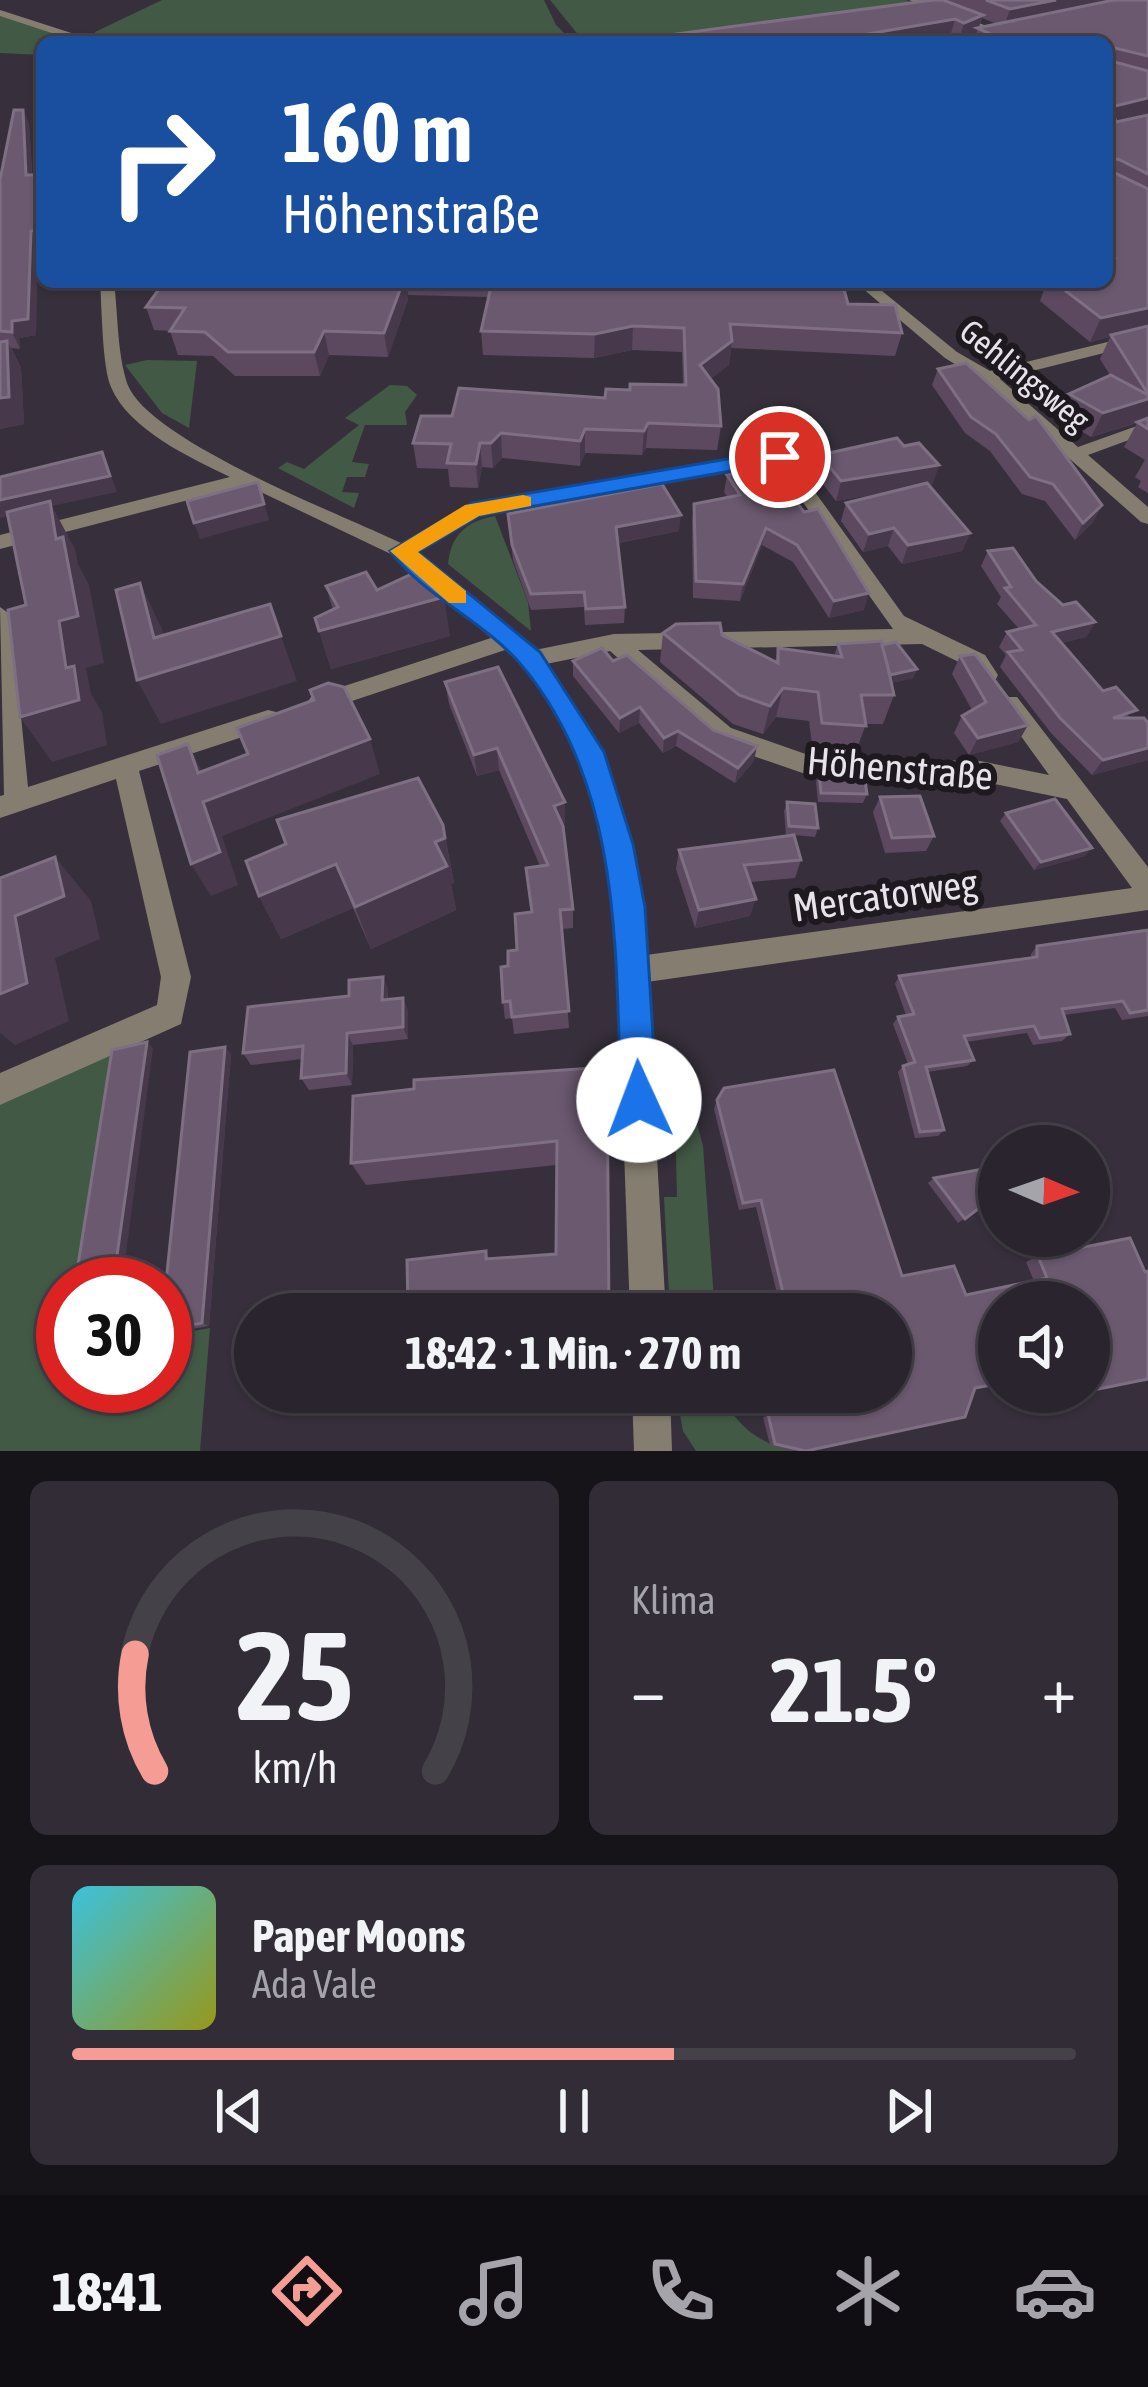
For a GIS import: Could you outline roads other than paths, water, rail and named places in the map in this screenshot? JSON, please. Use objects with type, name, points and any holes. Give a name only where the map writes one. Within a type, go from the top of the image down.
[{"type":"street","points":[[914,0],[1002,34],[1022,36]]},
{"type":"street","points":[[898,15],[938,9]]},
{"type":"street","points":[[0,13],[71,36]]},
{"type":"street","points":[[994,36],[1002,34]]},
{"type":"street","points":[[107,288],[119,386],[147,422],[248,478],[402,551],[531,659],[590,752],[618,844],[634,970],[646,1293]]},
{"type":"street","name":"Gehlingsweg","points":[[869,288],[951,355],[988,377],[1148,518]]},
{"type":"street","points":[[988,377],[1148,337]]},
{"type":"street","points":[[1075,454],[1148,427]]},
{"type":"street","points":[[402,551],[472,510],[780,457],[832,512],[896,621],[977,662],[1148,888]]},
{"type":"street","points":[[0,542],[248,478]]},
{"type":"street","points":[[0,615],[9,804],[510,640]]},
{"type":"street","points":[[531,659],[614,642],[929,635]]},
{"type":"street","name":"Höhenstraße","points":[[614,642],[722,735],[817,768],[980,771],[1078,791]]},
{"type":"street","points":[[0,1089],[170,1014],[176,976],[125,766]]},
{"type":"street","name":"Mercatorweg","points":[[634,970],[1148,898]]},
{"type":"street","points":[[652,1413],[653,1451]]}]
